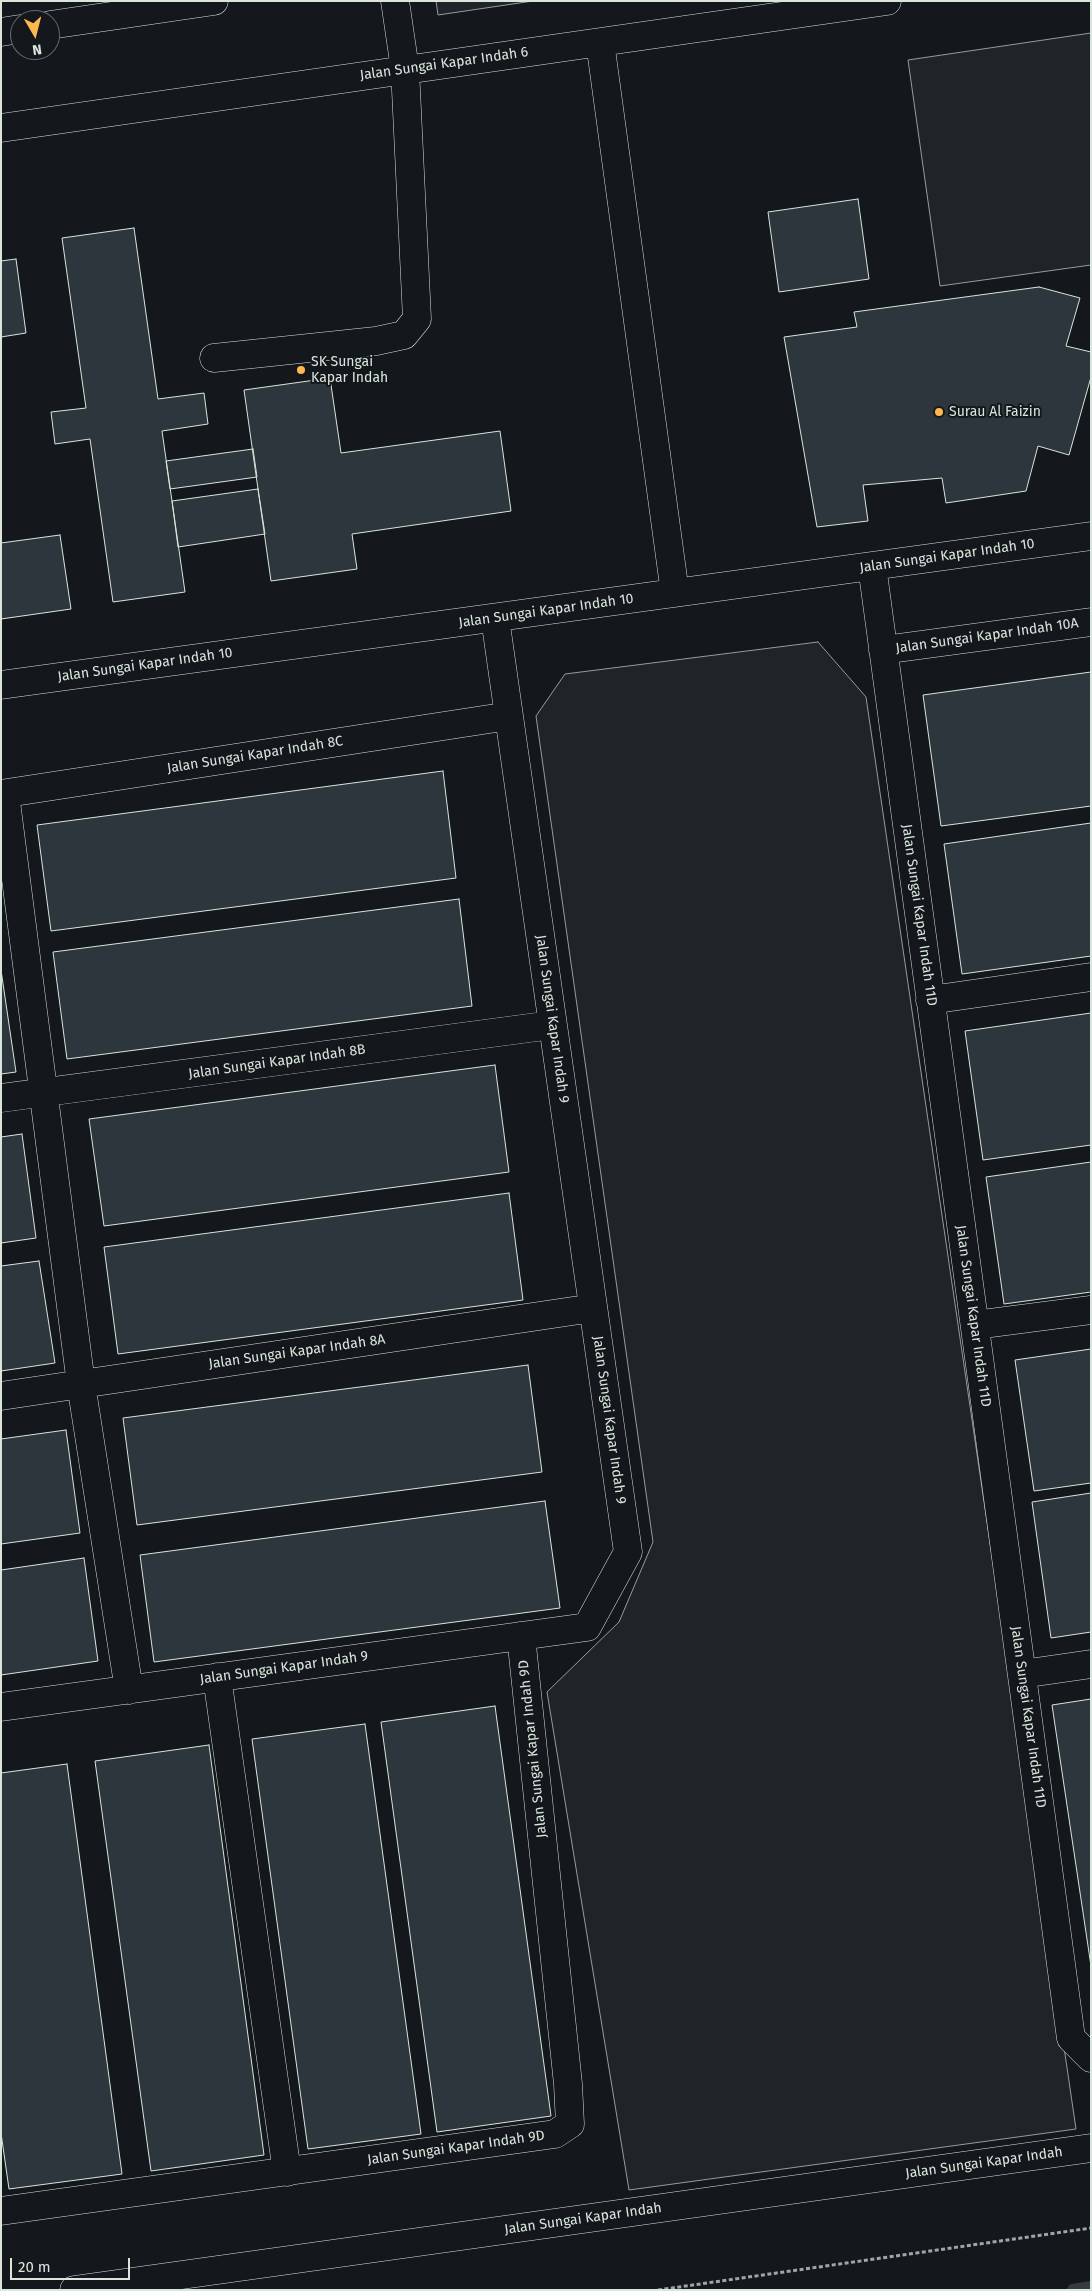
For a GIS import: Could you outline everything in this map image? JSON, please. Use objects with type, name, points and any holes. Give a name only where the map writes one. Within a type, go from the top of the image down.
[{"type":"street","points":[[60,24],[214,1]]},
{"type":"street","points":[[214,358],[376,341],[404,335],[418,319],[405,69],[395,1]]},
{"type":"street","name":"Jalan Sungai Kapar Indah 6","points":[[1,128],[600,42],[833,5],[887,1]]},
{"type":"street","points":[[600,42],[675,593]]},
{"type":"street","name":"Jalan Sungai Kapar Indah 10","points":[[1,685],[1091,536]]},
{"type":"street","name":"Jalan Sungai Kapar Indah 11D","points":[[872,566],[1071,2038],[1091,2058]]},
{"type":"street","name":"Jalan Sungai Kapar Indah 9","points":[[1,1707],[587,1628],[628,1552],[495,618]]},
{"type":"street","name":"Jalan Sungai Kapar Indah 10A","points":[[883,650],[1091,622]]},
{"type":"street","name":"Jalan Sungai Kapar Indah 8C","points":[[3,794],[509,716]]},
{"type":"street","points":[[3,794],[81,1384],[129,1690]]},
{"type":"street","points":[[930,1000],[1091,977]]},
{"type":"street","name":"Jalan Sungai Kapar Indah 8B","points":[[1,1098],[552,1025]]},
{"type":"street","name":"Jalan Sungai Kapar Indah 8A","points":[[1,1396],[593,1308]]},
{"type":"street","points":[[975,1325],[1091,1310]]},
{"type":"street","name":"Jalan Sungai Kapar Indah 9D","points":[[1,2211],[554,2134],[570,2124],[568,2084],[521,1636]]},
{"type":"street","points":[[1022,1674],[1091,1664]]},
{"type":"street","points":[[217,1677],[287,2172]]},
{"type":"street","name":"Jalan Sungai Kapar Indah","points":[[74,2290],[1091,2148]]},
{"type":"path","points":[[658,2290],[1091,2228]]},
{"type":"shaded area","points":[[436,1],[533,1],[438,15]]},
{"type":"shaded area","points":[[1091,33],[1091,265],[940,286],[908,60]]},
{"type":"shaded area","points":[[818,642],[866,697],[1076,2129],[629,2190],[547,1692],[619,1622],[653,1542],[536,716],[565,674]]},
{"type":"building","points":[[858,199],[869,279],[779,292],[768,212]]},
{"type":"building","points":[[134,228],[158,399],[204,393],[208,424],[162,431],[185,592],[113,602],[90,439],[55,444],[51,412],[86,408],[62,238]]},
{"type":"building","points":[[16,259],[26,333],[1,337],[1,261]]},
{"type":"building","name":"Surau Al Faizin","points":[[1039,287],[1080,298],[1066,346],[1091,352],[1091,377],[1069,455],[1038,446],[1026,491],[946,503],[942,478],[863,485],[868,521],[817,527],[784,337],[857,327],[854,312]]},
{"type":"building","points":[[330,378],[341,453],[500,431],[511,511],[352,534],[357,569],[271,581],[244,390]]},
{"type":"building","points":[[253,449],[257,477],[170,489],[166,461]]},
{"type":"building","points":[[258,489],[265,534],[178,547],[172,501]]},
{"type":"building","points":[[60,535],[71,609],[1,619],[1,543]]},
{"type":"building","points":[[1091,672],[1091,806],[941,826],[923,695]]},
{"type":"building","points":[[443,771],[456,878],[51,931],[37,825]]},
{"type":"building","points":[[1091,823],[1091,956],[962,974],[944,844]]},
{"type":"building","points":[[459,899],[472,1006],[67,1059],[53,952]]},
{"type":"building","points":[[1,970],[16,1072],[1,1074]]},
{"type":"building","points":[[1091,1013],[1091,1145],[983,1160],[965,1031]]},
{"type":"building","points":[[495,1065],[509,1172],[104,1226],[89,1119]]},
{"type":"building","points":[[22,1134],[36,1238],[1,1243],[1,1137]]},
{"type":"building","points":[[1091,1162],[1091,1292],[1004,1304],[986,1177]]},
{"type":"building","points":[[509,1193],[523,1300],[118,1354],[104,1247]]},
{"type":"building","points":[[39,1261],[55,1363],[1,1371],[1,1266]]},
{"type":"building","points":[[1091,1349],[1091,1483],[1034,1491],[1015,1360]]},
{"type":"building","points":[[528,1365],[542,1472],[137,1525],[123,1418]]},
{"type":"building","points":[[66,1430],[80,1533],[1,1544],[1,1439]]},
{"type":"building","points":[[1091,1493],[1091,1632],[1051,1638],[1032,1502]]},
{"type":"building","points":[[545,1501],[560,1608],[154,1662],[140,1555]]},
{"type":"building","points":[[84,1558],[98,1661],[1,1675],[1,1570]]},
{"type":"building","points":[[1091,1699],[1091,1966],[1052,1705]]},
{"type":"building","points":[[495,1706],[551,2116],[437,2132],[381,1722]]},
{"type":"building","points":[[365,1724],[421,2134],[308,2149],[252,1739]]},
{"type":"building","points":[[209,1745],[264,2155],[151,2171],[95,1761]]},
{"type":"building","points":[[67,1764],[122,2174],[9,2189],[1,2133],[1,1773]]},
{"type":"waterway","points":[[1073,2290],[1091,2287]]},
{"type":"place","name":"SK Sungai Kapar Indah","points":[[301,370]]},
{"type":"place","name":"Surau Al Faizin","points":[[939,412]]}]
